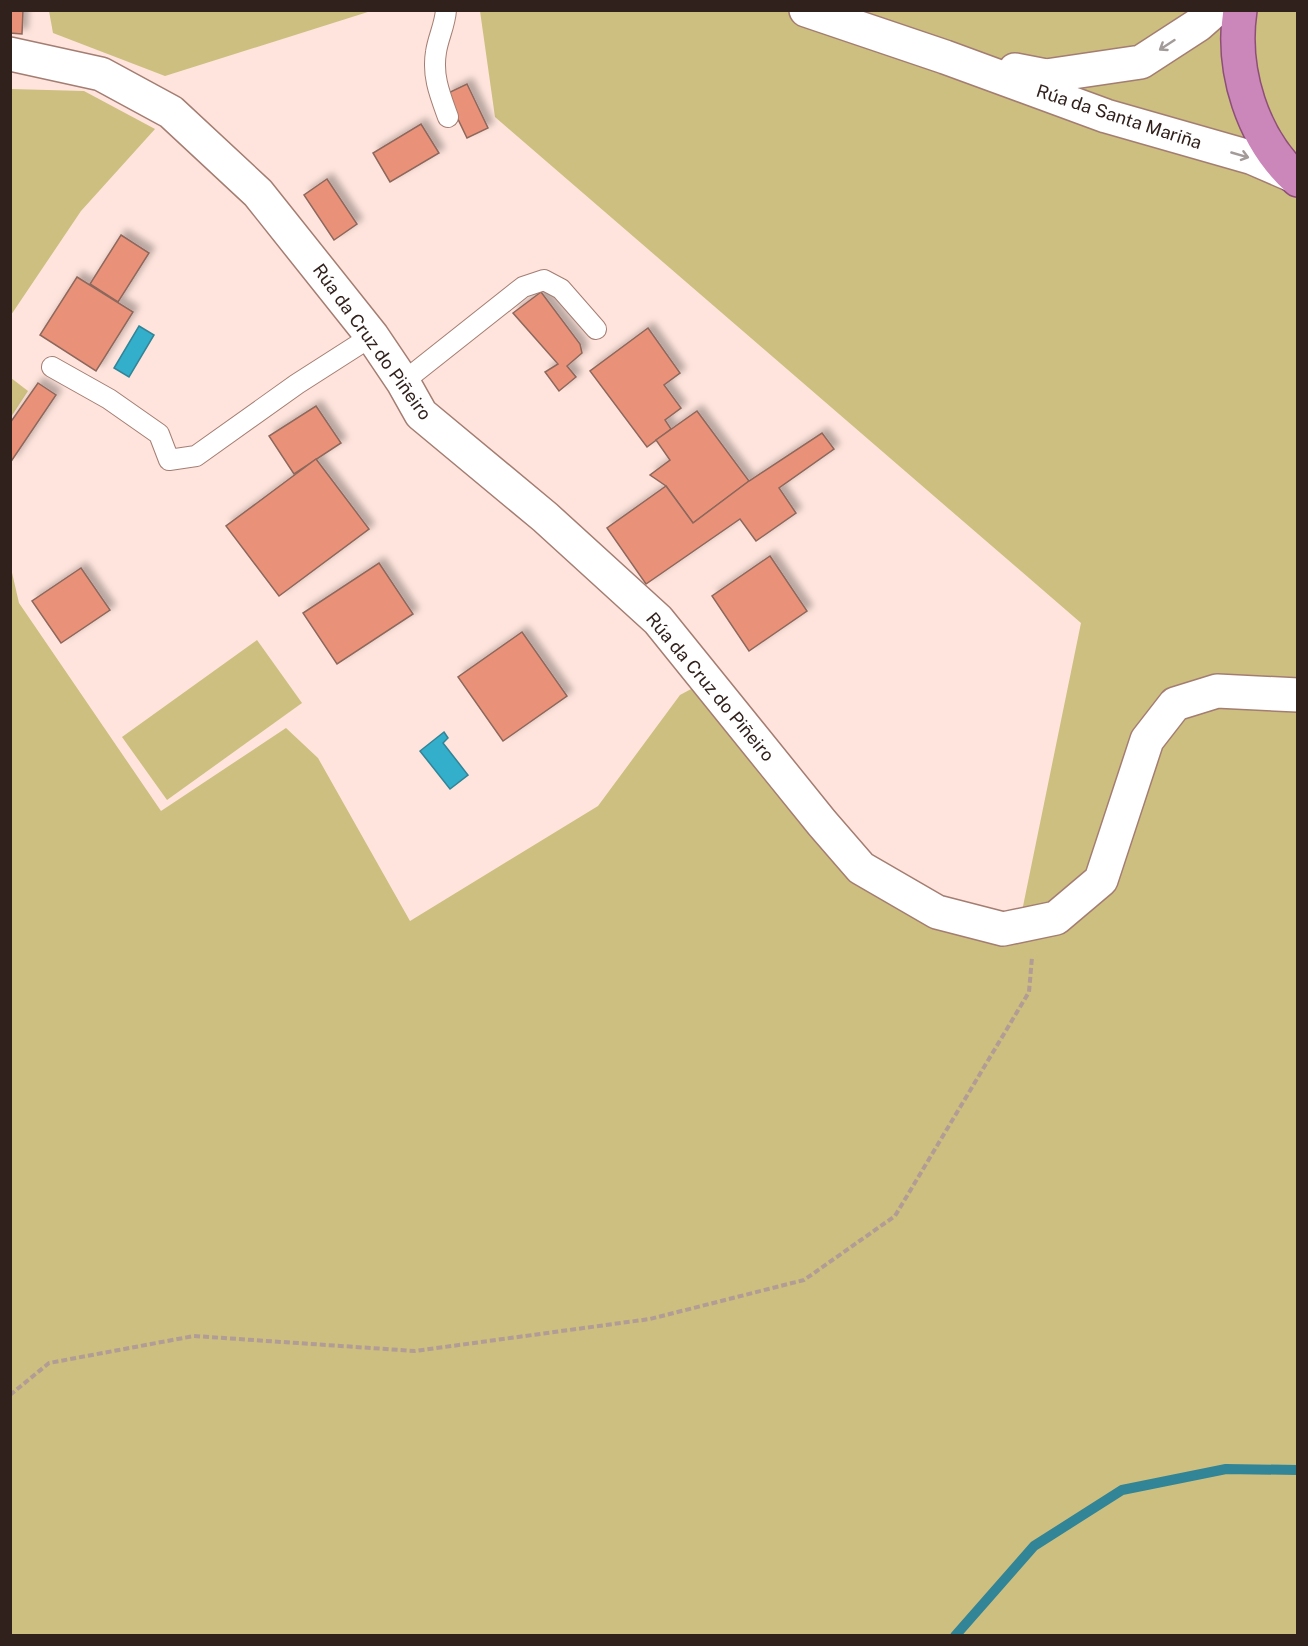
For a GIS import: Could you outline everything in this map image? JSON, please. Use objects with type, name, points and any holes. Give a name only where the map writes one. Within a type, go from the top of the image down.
[{"type":"highway","points":[[1240,10],[1239,58],[1249,104],[1276,155],[1295,177]]},
{"type":"street","name":"Rúa da Santa Mariña","points":[[806,10],[945,57],[1106,116],[1253,158],[1295,177]]},
{"type":"street","name":"Rúa da Santa Mariña","points":[[945,57],[1046,76],[1141,62],[1198,25],[1215,10]]},
{"type":"street","name":"Rúa da Cruz do Piñeiro","points":[[10,54],[101,74],[171,112],[258,193],[372,336],[404,382],[421,414],[545,518],[658,620],[861,868],[937,912],[1003,929],[1056,918],[1101,880],[1148,740],[1175,704],[1217,691],[1298,696]]},
{"type":"lane","points":[[446,10],[436,52],[435,83],[448,117]]},
{"type":"lane","points":[[404,382],[523,286],[544,280],[561,288],[596,329]]},
{"type":"lane","points":[[52,367],[109,399],[159,434],[169,460],[196,456],[297,384],[372,336]]},
{"type":"path","points":[[10,1395],[49,1363],[194,1336],[415,1351],[650,1319],[804,1280],[895,1216],[1029,992],[1034,922]]},
{"type":"shaded area","points":[[49,10],[371,11],[165,76],[53,33]]},
{"type":"shaded area","points":[[480,11],[1297,11],[1297,1635],[11,1635],[10,564],[19,603],[161,811],[286,728],[318,758],[410,921],[598,806],[680,695],[706,681],[822,823],[937,912],[1020,921],[1081,623],[495,117]]},
{"type":"shaded area","points":[[11,89],[84,91],[155,129],[81,211],[11,315]]},
{"type":"shaded area","points":[[11,378],[28,391],[11,417]]},
{"type":"shaded area","points":[[257,640],[302,703],[167,800],[122,737]]},
{"type":"water","points":[[139,326],[154,335],[129,377],[114,368]]},
{"type":"water","points":[[444,732],[448,738],[443,743],[468,775],[450,789],[420,751]]},
{"type":"building","points":[[10,10],[23,10],[22,34],[10,33]]},
{"type":"building","points":[[467,84],[488,128],[467,138],[446,94]]},
{"type":"building","points":[[421,124],[439,153],[390,182],[373,153]]},
{"type":"building","points":[[327,179],[357,224],[334,240],[304,195]]},
{"type":"building","points":[[121,235],[149,253],[118,302],[90,284]]},
{"type":"building","points":[[77,277],[133,312],[96,371],[40,335]]},
{"type":"building","points":[[541,292],[580,344],[582,353],[567,366],[576,377],[559,391],[545,372],[558,364],[513,313]]},
{"type":"building","points":[[648,328],[680,373],[664,385],[681,408],[665,420],[671,429],[647,447],[590,371]]},
{"type":"building","points":[[38,383],[56,395],[10,463],[10,423]]},
{"type":"building","points":[[316,406],[341,443],[294,474],[269,436]]},
{"type":"building","points":[[697,411],[749,481],[693,523],[666,486],[650,475],[670,460],[656,440]]},
{"type":"building","points":[[822,433],[834,449],[779,488],[796,513],[756,541],[740,519],[646,584],[607,528],[666,486],[693,523],[749,481]]},
{"type":"building","points":[[316,459],[369,529],[279,596],[226,526]]},
{"type":"building","points":[[770,556],[807,611],[749,651],[712,596]]},
{"type":"building","points":[[379,563],[413,614],[337,664],[303,613]]},
{"type":"building","points":[[81,568],[110,610],[61,643],[32,601]]},
{"type":"building","points":[[522,632],[567,696],[503,741],[458,677]]},
{"type":"waterway","points":[[955,1636],[1034,1546],[1122,1490],[1226,1469],[1298,1470]]}]
